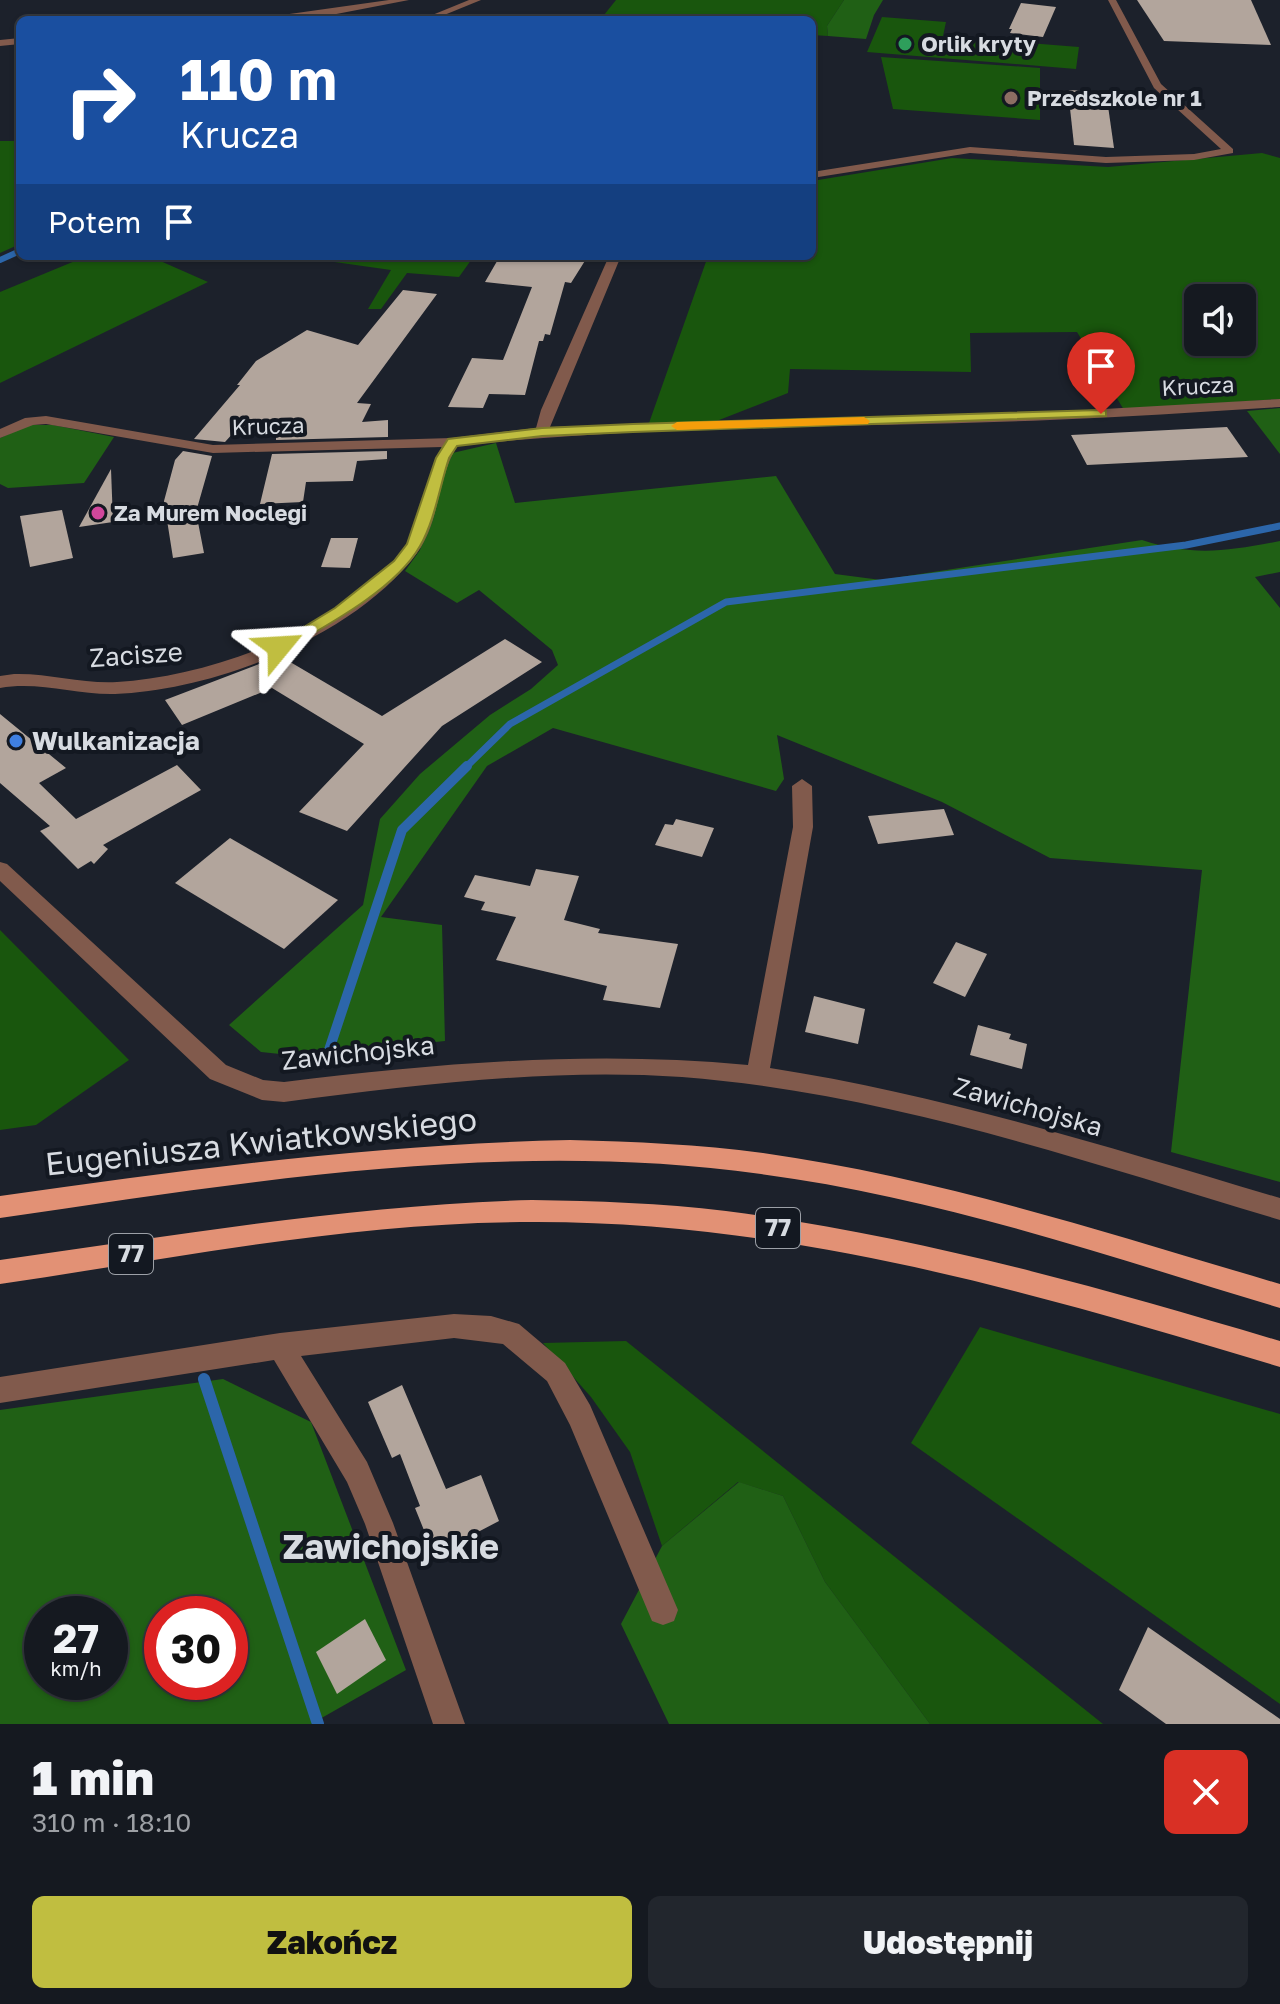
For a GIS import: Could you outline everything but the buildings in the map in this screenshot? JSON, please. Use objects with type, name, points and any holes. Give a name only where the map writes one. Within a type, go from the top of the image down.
[{"type":"main road","name":"Eugeniusza Kwiatkowskiego","points":[[0,1207],[400,1155],[522,1150],[647,1152],[759,1163],[900,1189],[1044,1226],[1280,1296]]},
{"type":"main road","name":"77","points":[[0,1272],[406,1218],[532,1211],[666,1215],[759,1225],[940,1258],[1075,1293],[1280,1354]]},
{"type":"street","points":[[312,0],[326,13]]},
{"type":"street","points":[[294,16],[405,0]]},
{"type":"street","points":[[435,16],[477,0]]},
{"type":"street","points":[[816,174],[970,150],[1106,160],[1194,157],[1229,151],[1157,86],[1112,0]]},
{"type":"street","points":[[542,432],[548,410],[613,260]]},
{"type":"street","name":"Krucza","points":[[0,434],[30,421],[46,420],[213,449],[452,442],[542,432],[1051,416],[1280,403]]},
{"type":"street","name":"Zacisze","points":[[0,682],[30,679],[114,688],[170,683],[279,647],[311,631],[378,584],[411,550],[442,458],[452,442]]},
{"type":"street","points":[[757,1076],[803,827],[802,786]]},
{"type":"street","name":"Zawichojska","points":[[0,869],[218,1072],[262,1090],[284,1092],[504,1067],[627,1066],[757,1076],[869,1093],[964,1116],[1280,1209]]},
{"type":"street","points":[[0,1390],[280,1346],[454,1326],[491,1328],[510,1333],[556,1372],[580,1415],[663,1610]]},
{"type":"street","points":[[280,1346],[357,1472],[379,1523],[449,1724]]},
{"type":"green space","points":[[616,0],[844,0],[827,26],[828,36],[816,35],[816,16],[603,16]]},
{"type":"green space","points":[[844,0],[883,0],[866,39],[828,36],[827,26]]},
{"type":"green space","points":[[882,17],[946,22],[943,36],[1079,47],[1076,69],[867,52]]},
{"type":"green space","points":[[881,57],[1040,68],[1040,120],[893,109]]},
{"type":"green space","points":[[0,141],[16,141],[16,246],[0,253]]},
{"type":"green space","points":[[1262,153],[1280,158],[1280,399],[1124,410],[1077,332],[970,333],[971,372],[790,369],[788,393],[714,422],[649,423],[707,260],[816,260],[816,180],[952,158],[1108,167]]},
{"type":"green space","points":[[77,260],[158,260],[208,282],[0,383],[0,292]]},
{"type":"green space","points":[[320,260],[471,260],[459,277],[407,273],[381,309],[368,309],[391,270]]},
{"type":"green space","points":[[1280,408],[1280,454],[1247,411]]},
{"type":"green space","points":[[29,425],[53,425],[114,437],[84,483],[8,488],[0,484],[0,438]]},
{"type":"green space","points":[[496,443],[515,503],[776,476],[835,574],[881,580],[1142,540],[1178,549],[1211,551],[1280,541],[1280,572],[1255,577],[1280,608],[1280,1182],[1171,1152],[1202,870],[1050,858],[942,802],[777,735],[784,779],[776,791],[553,728],[487,766],[381,917],[442,925],[445,1041],[299,1056],[261,1052],[229,1025],[363,905],[380,819],[420,774],[490,715],[531,689],[558,665],[552,650],[479,590],[457,603],[405,571],[420,550],[448,454]]},
{"type":"green space","points":[[0,930],[129,1060],[36,1125],[0,1130]]},
{"type":"green space","points":[[980,1327],[1280,1414],[1280,1704],[911,1443]]},
{"type":"green space","points":[[626,1341],[1103,1724],[930,1724],[825,1582],[783,1496],[738,1482],[662,1546],[630,1452],[591,1397],[543,1343]]},
{"type":"green space","points":[[223,1379],[311,1422],[406,1670],[311,1724],[0,1724],[0,1410]]},
{"type":"green space","points":[[739,1482],[783,1496],[825,1582],[930,1724],[669,1724],[621,1624],[662,1546]]},
{"type":"waterway","points":[[0,260],[16,253]]},
{"type":"waterway","points":[[465,768],[510,724],[726,602],[1186,545],[1280,526]]},
{"type":"waterway","points":[[325,1062],[402,830],[467,766]]},
{"type":"waterway","points":[[204,1379],[318,1724]]},
{"type":"slow traffic","points":[[677,426],[864,421]]},
{"type":"place","name":"Orlik kryty","points":[[905,44]]},
{"type":"place","name":"Przedszkole nr 1","points":[[1011,98]]},
{"type":"place","name":"Za Murem Noclegi","points":[[98,513]]},
{"type":"place","name":"Wulkanizacja","points":[[16,741]]},
{"type":"district","name":"Zawichojskie","points":[[391,1547]]},
{"type":"route","points":[[279,647],[341,611],[399,565],[414,544],[442,458],[452,442],[542,432],[633,428],[1101,414]]}]
